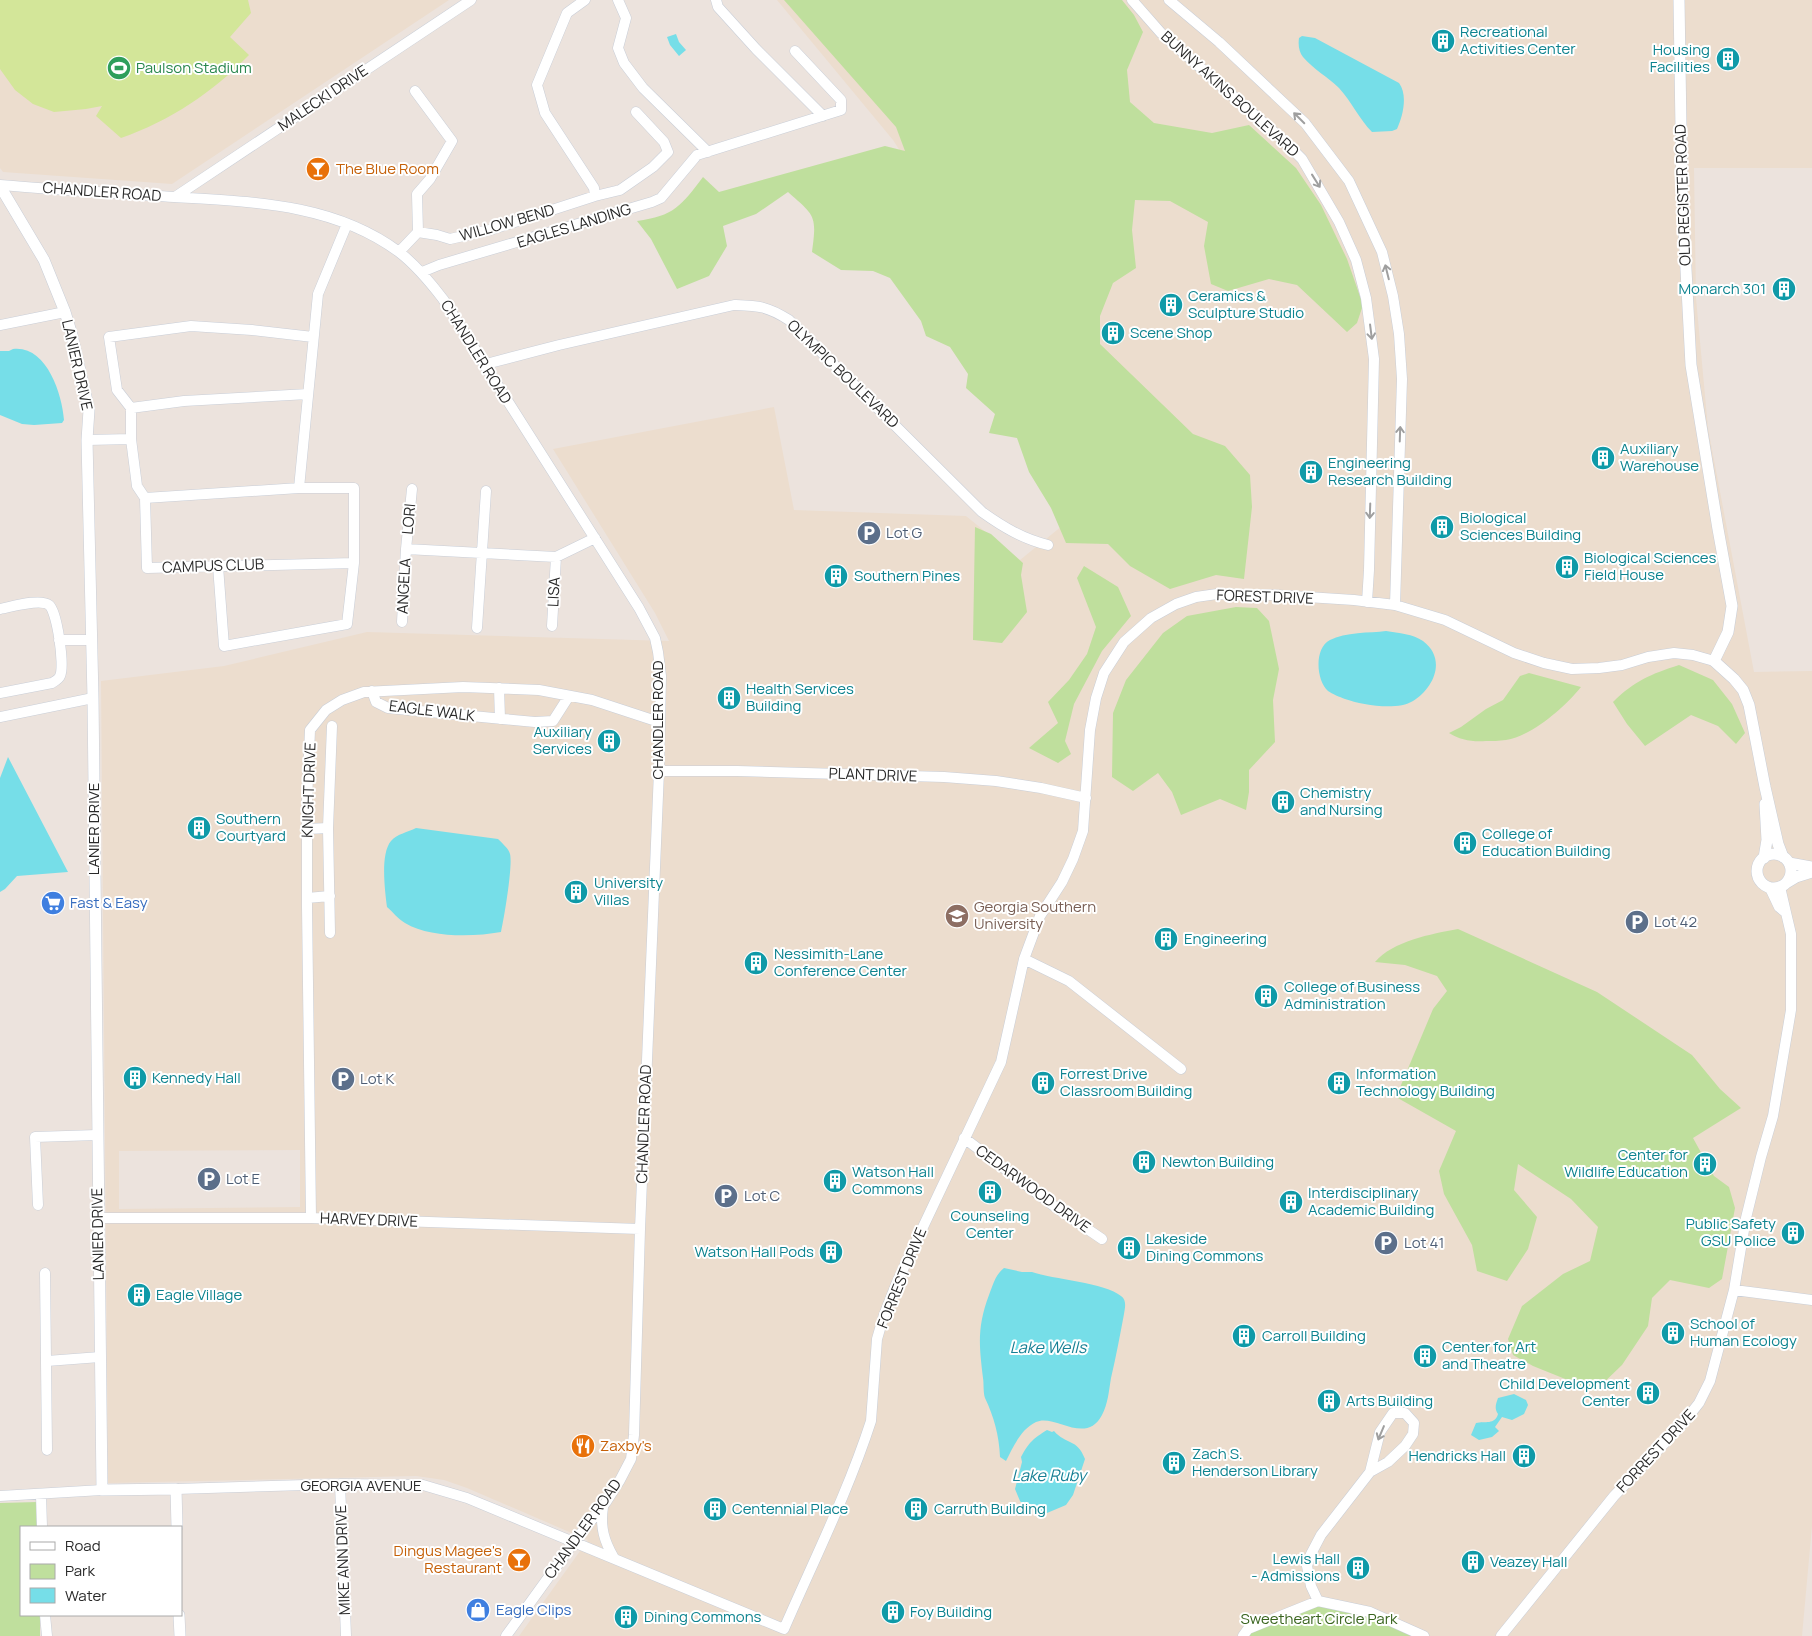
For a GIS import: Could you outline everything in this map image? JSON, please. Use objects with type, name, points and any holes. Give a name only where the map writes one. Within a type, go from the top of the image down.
[{"type":"street","name":"MALECKI DRIVE","points":[[175,197],[471,0]]},
{"type":"street","points":[[585,0],[567,13],[537,85],[545,113],[594,188],[595,196]]},
{"type":"street","points":[[618,0],[626,18],[618,48],[624,62],[643,88],[708,152]]},
{"type":"street","points":[[716,0],[718,7],[750,42],[823,116]]},
{"type":"street","name":"BUNNY AKINS BOULEVARD","points":[[1132,0],[1161,32],[1302,159],[1339,222],[1356,260],[1366,298],[1374,359],[1369,570],[1366,602]]},
{"type":"street","name":"BUNNY AKINS BOULEVARD","points":[[1169,0],[1219,42],[1305,123],[1349,181],[1382,252],[1393,296],[1399,334],[1402,379],[1395,605]]},
{"type":"street","name":"OLD REGISTER ROAD","points":[[1678,0],[1682,194],[1691,365],[1732,606],[1728,632],[1714,661]]},
{"type":"street","name":"EAGLES LANDING","points":[[422,272],[439,265],[652,202],[661,198],[697,155],[841,110],[841,100],[795,51]]},
{"type":"street","points":[[400,252],[418,232],[417,194],[430,178],[452,141],[415,92]]},
{"type":"street","name":"WILLOW BEND","points":[[418,232],[437,234],[450,239],[490,230],[595,196],[620,190],[653,168],[668,152],[664,142],[636,112]]},
{"type":"street","name":"CHANDLER ROAD","points":[[0,186],[175,197],[293,207],[320,213],[347,224],[400,252],[422,272],[443,298],[639,608],[655,638],[661,676],[659,771],[640,1229],[635,1429],[631,1459],[604,1505],[574,1542],[506,1636]]},
{"type":"street","name":"LANIER DRIVE","points":[[0,186],[44,260],[65,312],[80,366],[89,410],[87,440],[93,698],[102,1490]]},
{"type":"street","points":[[299,488],[318,294],[347,224]]},
{"type":"street","name":"OLYMPIC BOULEVARD","points":[[486,364],[559,345],[734,305],[759,306],[774,310],[789,320],[982,512],[1003,528],[1033,542],[1048,545]]},
{"type":"street","points":[[0,325],[65,312]]},
{"type":"street","points":[[308,394],[184,401],[131,408],[117,390],[109,337],[192,326],[314,336]]},
{"type":"street","name":"CAMPUS CLUB","points":[[131,408],[131,439],[137,486],[145,498],[147,568],[354,563]]},
{"type":"street","points":[[87,440],[131,439]]},
{"type":"street","points":[[145,498],[299,488],[354,488],[354,563],[347,624],[224,646],[218,566]]},
{"type":"street","name":"LORI","points":[[406,549],[412,489]]},
{"type":"street","points":[[478,628],[486,491]]},
{"type":"street","points":[[406,549],[556,557],[595,538]]},
{"type":"street","name":"ANGELA","points":[[402,622],[406,549]]},
{"type":"street","name":"LISA","points":[[552,626],[556,557]]},
{"type":"street","name":"FOREST DRIVE","points":[[1024,959],[1040,916],[1062,882],[1083,831],[1090,730],[1096,698],[1104,673],[1124,642],[1151,618],[1176,604],[1196,597],[1217,594],[1276,595],[1395,605],[1445,620],[1514,653],[1544,663],[1572,669],[1622,665],[1648,657],[1674,653],[1693,655],[1714,661]]},
{"type":"street","points":[[0,609],[39,602],[48,604],[54,610],[62,669],[59,678],[52,683],[0,693]]},
{"type":"street","points":[[59,640],[91,640]]},
{"type":"street","points":[[1714,661],[1743,690],[1749,705],[1778,844],[1791,874],[1779,886]]},
{"type":"street","name":"KNIGHT DRIVE","points":[[311,1218],[307,898],[310,730],[326,710],[342,700],[364,692],[463,687],[539,690],[592,700],[660,722]]},
{"type":"street","points":[[499,688],[500,719]]},
{"type":"street","name":"EAGLE WALK","points":[[372,692],[376,702],[388,708],[535,722],[553,721],[569,696]]},
{"type":"street","points":[[0,717],[93,698]]},
{"type":"street","points":[[330,932],[328,828],[332,726]]},
{"type":"street","name":"PLANT DRIVE","points":[[659,771],[737,771],[944,777],[996,781],[1086,798]]},
{"type":"street","points":[[1765,787],[1767,840],[1764,858],[1758,866],[1758,875],[1762,883],[1779,886],[1796,877],[1812,872]]},
{"type":"street","points":[[307,829],[328,828]]},
{"type":"street","points":[[1764,858],[1774,854],[1786,860],[1812,867]]},
{"type":"street","name":"FORREST DRIVE","points":[[1501,1636],[1614,1496],[1680,1427],[1699,1403],[1710,1381],[1734,1290],[1746,1218],[1773,1116],[1791,1010],[1790,934],[1785,912],[1779,907],[1779,886]]},
{"type":"street","points":[[307,898],[330,896]]},
{"type":"street","points":[[1024,959],[1070,981],[1181,1069]]},
{"type":"street","name":"FORREST DRIVE","points":[[784,1629],[858,1462],[870,1421],[877,1339],[884,1315],[897,1282],[1001,1062],[1024,959]]},
{"type":"street","points":[[38,1205],[35,1137],[97,1135]]},
{"type":"street","name":"CEDARWOOD DRIVE","points":[[964,1138],[1058,1209],[1102,1239]]},
{"type":"street","name":"HARVEY DRIVE","points":[[98,1218],[311,1218],[640,1229]]},
{"type":"street","points":[[45,1273],[47,1450]]},
{"type":"street","points":[[1734,1290],[1812,1300]]},
{"type":"street","points":[[47,1361],[100,1358]]},
{"type":"street","points":[[1318,1601],[1307,1566],[1311,1554],[1322,1535],[1370,1472],[1380,1432],[1392,1413],[1405,1413],[1414,1423],[1413,1434],[1405,1446],[1388,1462],[1370,1472]]},
{"type":"street","name":"GEORGIA AVENUE","points":[[0,1496],[102,1490],[176,1490],[340,1484],[423,1485],[468,1498],[784,1629]]},
{"type":"street","name":"MIKE ANN DRIVE","points":[[340,1484],[346,1636]]},
{"type":"street","points":[[176,1490],[177,1526]]},
{"type":"street","points":[[41,1494],[42,1526]]},
{"type":"street","points":[[604,1505],[601,1519],[602,1528],[607,1546],[614,1558]]},
{"type":"street","points":[[1243,1636],[1248,1630],[1318,1601],[1370,1612],[1424,1636]]},
{"type":"street","points":[[45,1616],[47,1636]]},
{"type":"street","points":[[179,1616],[180,1636]]},
{"type":"shaded area","points":[[0,0],[449,0],[172,184],[3,172],[0,168]]},
{"type":"shaded area","name":"Georgia Southern University","points":[[777,0],[1812,0],[1812,168],[1694,168],[1696,298],[1708,428],[1754,672],[1812,671],[1812,1526],[1802,1636],[519,1636],[588,1540],[467,1488],[444,1480],[416,1476],[108,1483],[101,681],[224,666],[367,632],[669,641],[655,613],[553,449],[774,407],[794,510],[966,516],[1020,560],[1115,483],[893,140]],"holes":[[[300,1150],[300,1207],[119,1209],[119,1151]]]},
{"type":"green space","name":"Paulson Stadium","points":[[0,0],[248,0],[251,13],[230,37],[249,55],[221,81],[190,104],[157,123],[121,138],[96,116],[102,106],[54,112],[33,104],[15,90],[0,69]]},
{"type":"green space","points":[[784,0],[1122,0],[1134,15],[1143,32],[1127,70],[1130,102],[1154,123],[1212,133],[1249,125],[1296,168],[1321,205],[1347,259],[1363,305],[1357,323],[1347,332],[1297,285],[1269,279],[1228,291],[1211,284],[1204,246],[1208,222],[1170,201],[1135,200],[1132,230],[1136,268],[1113,283],[1100,316],[1100,344],[1193,434],[1225,446],[1250,475],[1252,507],[1244,579],[1216,575],[1170,589],[1130,566],[1108,544],[1066,543],[1051,508],[1029,472],[1017,438],[989,433],[995,414],[966,388],[968,374],[950,347],[926,336],[921,321],[890,278],[873,271],[841,270],[812,252],[814,223],[812,217],[804,206],[788,192],[756,214],[723,226],[727,246],[709,276],[677,289],[651,239],[637,221],[660,216],[676,208],[703,177],[719,192],[885,146],[905,151],[896,127]]},
{"type":"green space","points":[[975,527],[991,534],[1023,563],[1021,575],[1027,612],[1002,643],[973,640]]},
{"type":"green space","points":[[1084,566],[1118,587],[1131,616],[1102,651],[1074,704],[1065,741],[1071,754],[1058,763],[1029,748],[1058,723],[1048,702],[1069,680],[1087,654],[1096,627],[1077,578]]},
{"type":"green space","points":[[1236,607],[1257,608],[1269,621],[1279,669],[1273,700],[1275,742],[1249,770],[1249,792],[1246,810],[1220,799],[1181,815],[1172,792],[1158,773],[1133,791],[1112,777],[1113,713],[1126,680],[1163,633],[1187,616]]},
{"type":"green space","points":[[1679,665],[1713,680],[1732,704],[1745,733],[1736,744],[1718,726],[1691,715],[1645,746],[1627,724],[1613,702],[1643,679]]},
{"type":"green space","points":[[1529,673],[1581,687],[1547,720],[1516,737],[1501,741],[1476,741],[1462,739],[1449,733],[1503,700],[1520,676]]},
{"type":"green space","points":[[1458,929],[1597,992],[1692,1055],[1720,1089],[1741,1108],[1693,1138],[1714,1176],[1729,1187],[1735,1208],[1722,1279],[1709,1288],[1670,1280],[1652,1298],[1648,1326],[1622,1365],[1595,1391],[1533,1366],[1513,1355],[1508,1339],[1522,1306],[1563,1274],[1590,1261],[1598,1227],[1571,1199],[1518,1164],[1514,1190],[1537,1217],[1528,1249],[1507,1281],[1477,1271],[1472,1245],[1444,1194],[1439,1171],[1456,1131],[1396,1097],[1433,1009],[1447,991],[1437,976],[1405,965],[1375,962],[1402,944],[1425,936]]},
{"type":"green space","points":[[38,1502],[39,1526],[20,1526],[20,1616],[40,1616],[40,1636],[0,1636],[0,1503]]},
{"type":"green space","name":"Sweetheart Circle Park","points":[[1318,1601],[1370,1612],[1424,1636],[1243,1636]]},
{"type":"water","points":[[676,34],[679,42],[686,50],[679,56],[670,45],[667,37]]},
{"type":"water","points":[[1302,36],[1315,38],[1399,83],[1404,99],[1403,112],[1397,129],[1372,132],[1339,88],[1303,57],[1299,43],[1299,38]]},
{"type":"water","points":[[25,350],[35,355],[50,373],[56,385],[63,409],[64,420],[62,423],[22,424],[0,415],[0,351]]},
{"type":"water","points":[[1386,631],[1415,637],[1423,641],[1430,648],[1435,656],[1436,664],[1435,673],[1427,689],[1413,701],[1398,706],[1370,705],[1352,701],[1328,691],[1321,680],[1318,664],[1321,650],[1325,644],[1336,637]]},
{"type":"water","points":[[8,757],[68,872],[17,876],[0,892],[0,778]]},
{"type":"water","points":[[416,828],[498,839],[507,848],[511,860],[501,932],[478,935],[439,934],[415,928],[405,923],[387,907],[384,873],[385,855],[391,841]]},
{"type":"water","name":"Lake Wells","points":[[1004,1268],[1032,1272],[1104,1288],[1121,1296],[1125,1304],[1107,1402],[1102,1415],[1095,1424],[1087,1428],[1070,1427],[1052,1421],[1043,1420],[1036,1422],[1022,1434],[1006,1461],[1000,1457],[996,1426],[984,1396],[980,1346],[982,1317],[985,1306],[998,1274]]},
{"type":"water","points":[[1514,1394],[1526,1400],[1528,1405],[1524,1414],[1512,1420],[1502,1417],[1495,1427],[1499,1431],[1492,1437],[1479,1440],[1471,1435],[1476,1423],[1495,1420],[1498,1414],[1496,1406],[1498,1398]]},
{"type":"water","name":"Lake Ruby","points":[[1047,1430],[1054,1431],[1075,1445],[1082,1452],[1085,1459],[1073,1495],[1066,1505],[1047,1513],[1025,1507],[1015,1489],[1022,1462],[1021,1457],[1032,1441]]},
{"type":"place","name":"Recreational Activities Center","points":[[1443,41]]},
{"type":"place","name":"Housing Facilities","points":[[1728,59]]},
{"type":"place","name":"Paulson Stadium","points":[[119,68]]},
{"type":"place","name":"The Blue Room","points":[[318,169]]},
{"type":"place","name":"Monarch 301","points":[[1784,289]]},
{"type":"place","name":"Ceramics & Sculpture Studio","points":[[1171,305]]},
{"type":"place","name":"Scene Shop","points":[[1113,333]]},
{"type":"place","name":"Auxiliary Warehouse","points":[[1603,458]]},
{"type":"place","name":"Engineering Research Building","points":[[1311,472]]},
{"type":"place","name":"Biological Sciences Building","points":[[1442,527]]},
{"type":"place","name":"Lot G","points":[[869,533]]},
{"type":"place","name":"Biological Sciences Field House","points":[[1567,567]]},
{"type":"place","name":"Southern Pines","points":[[836,576]]},
{"type":"place","name":"Health Services Building","points":[[729,698]]},
{"type":"place","name":"Auxiliary Services","points":[[609,741]]},
{"type":"place","name":"Chemistry and Nursing","points":[[1283,802]]},
{"type":"place","name":"Southern Courtyard","points":[[199,828]]},
{"type":"place","name":"College of Education Building","points":[[1465,843]]},
{"type":"place","name":"University Villas","points":[[576,892]]},
{"type":"place","name":"Fast & Easy","points":[[53,903]]},
{"type":"place","name":"Georgia Southern University","points":[[957,916]]},
{"type":"place","name":"Lot 42","points":[[1637,922]]},
{"type":"place","name":"Engineering","points":[[1166,939]]},
{"type":"place","name":"Nessimith-Lane Conference Center","points":[[756,963]]},
{"type":"place","name":"College of Business Administration","points":[[1266,996]]},
{"type":"place","name":"Kennedy Hall","points":[[135,1078]]},
{"type":"place","name":"Lot K","points":[[343,1079]]},
{"type":"place","name":"Forrest Drive Classroom Building","points":[[1043,1083]]},
{"type":"place","name":"Information Technology Building","points":[[1339,1083]]},
{"type":"place","name":"Newton Building","points":[[1144,1162]]},
{"type":"place","name":"Center for Wildlife Education","points":[[1705,1164]]},
{"type":"place","name":"Lot E","points":[[209,1179]]},
{"type":"place","name":"Watson Hall Commons","points":[[835,1181]]},
{"type":"place","name":"Counseling Center","points":[[990,1192]]},
{"type":"place","name":"Lot C","points":[[726,1196]]},
{"type":"place","name":"Interdisciplinary Academic Building","points":[[1291,1202]]},
{"type":"place","name":"Public Safety GSU Police","points":[[1793,1233]]},
{"type":"place","name":"Lot 41","points":[[1386,1243]]},
{"type":"place","name":"Lakeside Dining Commons","points":[[1129,1248]]},
{"type":"place","name":"Watson Hall Pods","points":[[831,1252]]},
{"type":"place","name":"Eagle Village","points":[[139,1295]]},
{"type":"place","name":"School of Human Ecology","points":[[1673,1333]]},
{"type":"place","name":"Carroll Building","points":[[1244,1336]]},
{"type":"place","name":"Center for Art and Theatre","points":[[1425,1356]]},
{"type":"place","name":"Child Development Center","points":[[1648,1393]]},
{"type":"place","name":"Arts Building","points":[[1329,1401]]},
{"type":"place","name":"Zaxby's","points":[[583,1446]]},
{"type":"place","name":"Hendricks Hall","points":[[1524,1456]]},
{"type":"place","name":"Zach S. Henderson Library","points":[[1174,1463]]},
{"type":"place","name":"Centennial Place","points":[[715,1509]]},
{"type":"place","name":"Carruth Building","points":[[916,1509]]},
{"type":"place","name":"Dingus Magee's Restaurant","points":[[519,1560]]},
{"type":"place","name":"Veazey Hall","points":[[1473,1562]]},
{"type":"place","name":"Lewis Hall - Admissions","points":[[1358,1568]]},
{"type":"place","name":"Eagle Clips","points":[[478,1610]]},
{"type":"place","name":"Foy Building","points":[[893,1612]]},
{"type":"place","name":"Dining Commons","points":[[626,1617]]}]
